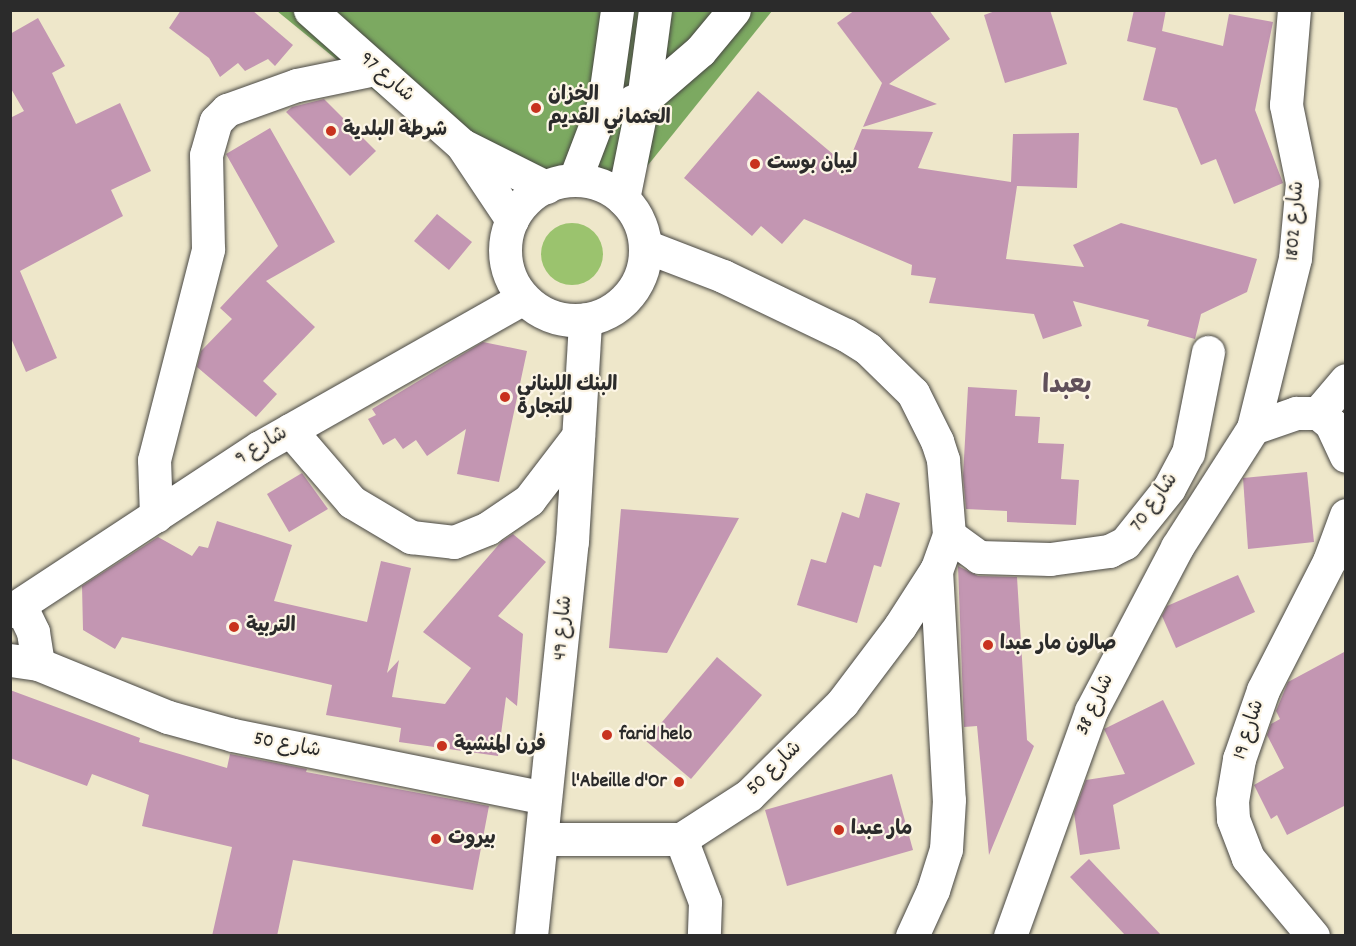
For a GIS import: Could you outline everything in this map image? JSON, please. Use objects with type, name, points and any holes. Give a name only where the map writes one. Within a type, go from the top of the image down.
[{"type":"street","name":"شارع 97","points":[[310,10],[462,145],[512,220]]},
{"type":"street","points":[[560,183],[604,103],[616,10]]},
{"type":"street","points":[[624,199],[643,100],[655,10]]},
{"type":"street","points":[[604,103],[643,100],[700,51],[734,10]]},
{"type":"street","name":"شارع 1802","points":[[1253,428],[1295,258],[1302,183],[1286,105],[1294,10]]},
{"type":"street","points":[[156,516],[154,460],[208,249],[206,155],[216,121],[227,110],[297,85],[375,69]]},
{"type":"street","name":"شارع 97","points":[[462,145],[560,183]]},
{"type":"street","points":[[593,182],[624,199],[642,228],[645,246],[635,285],[622,302],[605,314],[585,319],[562,319],[541,312],[523,298],[506,263],[504,244],[518,208],[560,183],[593,182]]},
{"type":"street","points":[[645,246],[723,276],[846,335],[898,376],[913,393],[938,441],[943,460],[950,535],[936,570],[949,800],[946,849],[933,890],[912,936]]},
{"type":"street","name":"شارع 9","points":[[15,608],[290,430],[523,298]]},
{"type":"street","name":"شارع 49","points":[[531,936],[572,541],[585,319]]},
{"type":"street","name":"شارع 70","points":[[950,535],[979,556],[1003,558],[1050,560],[1109,551],[1125,543],[1158,505],[1188,453],[1208,352]]},
{"type":"street","points":[[1318,413],[1346,380]]},
{"type":"street","points":[[1253,428],[1296,413],[1318,413],[1331,424],[1346,456]]},
{"type":"street","name":"شارع 38","points":[[1010,936],[1038,849],[1091,711],[1177,547],[1253,428]]},
{"type":"street","points":[[290,430],[352,502],[411,537],[454,542],[488,528],[529,500],[578,436]]},
{"type":"street","name":"شارع 19","points":[[1313,936],[1248,858],[1233,819],[1232,801],[1239,759],[1263,690],[1329,561],[1346,515]]},
{"type":"street","name":"شارع 50","points":[[681,839],[749,795],[842,703],[900,626],[936,570]]},
{"type":"street","name":"شارع 50","points":[[15,608],[33,632],[24,662],[168,717],[233,735],[545,798]]},
{"type":"street","points":[[542,839],[681,839],[705,902],[704,936]]},
{"type":"green space","points":[[277,11],[772,11],[632,185],[505,197]]},
{"type":"green space","points":[[566,223],[578,223],[594,232],[601,242],[603,254],[601,266],[594,276],[578,285],[566,285],[555,280],[546,271],[541,260],[541,248],[546,237],[555,228]]},
{"type":"building","points":[[181,10],[252,10],[293,45],[275,66],[268,59],[245,71],[238,63],[220,77],[209,58],[169,28]]},
{"type":"building","points":[[855,10],[929,10],[950,39],[889,84],[937,104],[863,127],[882,83],[837,23]]},
{"type":"building","points":[[998,10],[1050,10],[1067,64],[1005,83],[984,15]]},
{"type":"building","points":[[1134,10],[1166,10],[1162,31],[1223,46],[1229,14],[1273,22],[1255,110],[1283,183],[1234,204],[1216,159],[1201,165],[1177,108],[1143,100],[1156,48],[1127,41]]},
{"type":"building","points":[[38,18],[65,66],[52,73],[76,124],[120,103],[151,171],[111,190],[123,216],[20,271],[57,358],[26,372],[10,336],[10,118],[24,111],[10,87],[10,34]]},
{"type":"building","points":[[758,91],[847,166],[862,129],[933,132],[918,168],[1011,182],[1013,134],[1079,133],[1077,188],[1017,186],[1006,259],[1084,267],[1073,245],[1121,223],[1257,259],[1247,292],[1201,314],[1195,339],[1147,326],[1149,320],[1073,301],[1082,326],[1043,339],[1034,314],[929,303],[936,278],[911,275],[912,265],[804,219],[782,244],[761,226],[752,236],[684,178]]},
{"type":"building","name":"شرطة البلدية","points":[[324,99],[376,151],[350,176],[286,112],[292,107]]},
{"type":"building","points":[[270,128],[335,242],[266,281],[315,327],[263,381],[277,394],[256,417],[197,367],[201,351],[232,319],[220,308],[278,246],[226,154]]},
{"type":"building","points":[[437,214],[472,242],[449,270],[414,241]]},
{"type":"building","points":[[483,342],[527,351],[499,482],[457,474],[466,429],[427,456],[416,440],[403,449],[395,438],[383,445],[368,419],[376,415],[372,409]]},
{"type":"building","points":[[968,387],[1017,390],[1015,416],[1040,417],[1038,443],[1064,444],[1061,479],[1079,480],[1076,525],[1007,522],[1007,511],[966,509],[963,476]]},
{"type":"building","points":[[1307,472],[1314,542],[1248,549],[1243,478]]},
{"type":"building","points":[[302,473],[328,509],[289,532],[267,494]]},
{"type":"building","points":[[866,493],[900,503],[881,567],[874,565],[857,623],[797,605],[811,559],[826,563],[842,512],[859,518]]},
{"type":"building","points":[[621,509],[739,518],[667,653],[609,648]]},
{"type":"building","points":[[217,521],[292,545],[274,601],[367,622],[381,561],[411,568],[387,673],[399,660],[392,697],[445,704],[471,668],[423,632],[501,542],[513,534],[546,562],[498,616],[523,634],[517,706],[506,697],[498,756],[399,742],[401,728],[326,715],[332,685],[122,637],[115,649],[83,630],[82,586],[158,537],[192,556],[199,546],[208,548]]},
{"type":"building","name":"صالون مار عبدا","points":[[958,566],[978,576],[1017,577],[1027,740],[1034,746],[989,855],[977,726],[964,727]]},
{"type":"building","points":[[1238,575],[1255,612],[1176,648],[1162,616],[1167,606]]},
{"type":"building","points":[[1346,651],[1346,805],[1287,835],[1277,815],[1271,819],[1254,785],[1284,768],[1267,735],[1271,724],[1280,719],[1276,711],[1288,682]]},
{"type":"building","points":[[717,657],[762,695],[691,779],[646,741]]},
{"type":"building","points":[[10,690],[140,738],[139,742],[227,768],[230,754],[307,769],[306,772],[489,806],[473,890],[293,860],[277,936],[212,936],[232,847],[142,826],[149,795],[92,774],[87,786],[10,758]]},
{"type":"building","points":[[1163,700],[1195,764],[1113,805],[1120,849],[1080,855],[1074,813],[1086,780],[1125,774],[1104,729]]},
{"type":"building","name":"مار عبدا","points":[[892,774],[913,850],[787,886],[765,810]]},
{"type":"building","points":[[1089,859],[1162,936],[1126,936],[1070,877]]},
{"type":"place","name":"الخزان العثماني القديم","points":[[536,108]]},
{"type":"place","name":"شرطة البلدية","points":[[331,131]]},
{"type":"place","name":"ليبان بوست","points":[[755,164]]},
{"type":"place","name":"البنك اللبناني للتجارة","points":[[505,397]]},
{"type":"place","name":"التربية","points":[[234,627]]},
{"type":"place","name":"صالون مار عبدا","points":[[988,645]]},
{"type":"place","name":"farid helo","points":[[607,735]]},
{"type":"place","name":"فرن المنشية","points":[[442,746]]},
{"type":"place","name":"l'Abeille d'Or","points":[[679,782]]},
{"type":"place","name":"مار عبدا","points":[[839,830]]},
{"type":"place","name":"بيروت","points":[[436,839]]},
{"type":"district","name":"بعبدا","points":[[1067,387]]}]
